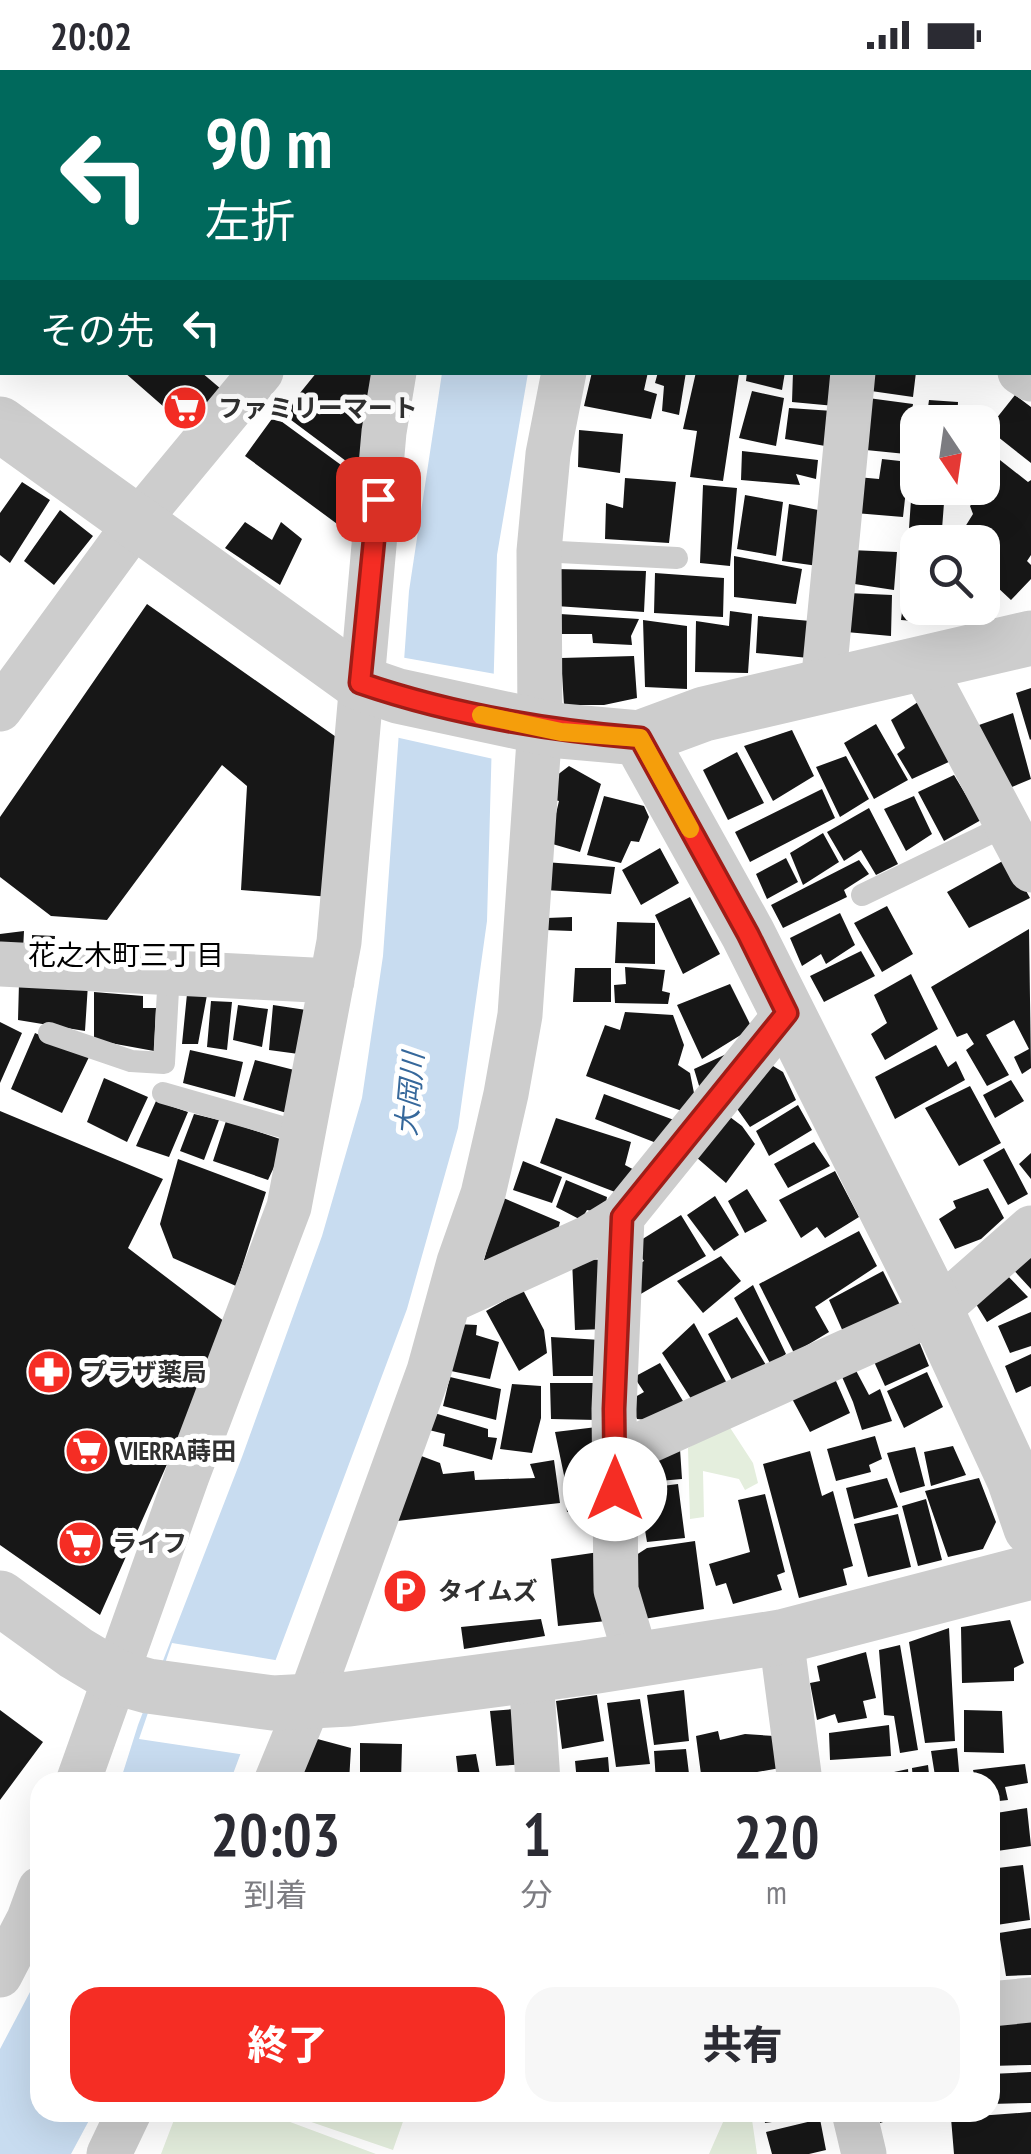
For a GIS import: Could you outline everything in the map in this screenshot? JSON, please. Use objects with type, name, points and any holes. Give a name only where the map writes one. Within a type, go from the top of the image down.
[{"type":"street","points":[[0,709],[136,523],[259,375]]},
{"type":"street","points":[[83,1772],[132,1682],[221,1363],[289,1208],[339,942],[379,690],[384,432],[394,375]]},
{"type":"street","points":[[278,1772],[291,1702],[429,1372],[483,1194],[520,1015],[521,723],[548,454],[563,375]]},
{"type":"street","points":[[823,686],[853,375]]},
{"type":"street","points":[[0,424],[379,690],[561,732],[640,738],[704,714],[1031,638]]},
{"type":"street","points":[[921,664],[1031,870]]},
{"type":"street","points":[[640,738],[748,934],[937,1311],[1014,1479],[1031,1528]]},
{"type":"street","points":[[0,964],[332,981]]},
{"type":"street","points":[[448,1301],[588,1238],[622,1217],[787,1013]]},
{"type":"street","points":[[622,1217],[615,1456],[616,1590],[637,1660]]},
{"type":"street","points":[[615,1456],[937,1311],[1031,1228]]},
{"type":"street","points":[[0,1598],[76,1652],[132,1682],[291,1702],[531,1676],[781,1638],[1031,1572]]},
{"type":"street","points":[[781,1638],[799,1772]]},
{"type":"street","points":[[531,1676],[537,1772]]},
{"type":"street","points":[[0,1975],[30,1917]]},
{"type":"street","points":[[1000,2003],[1031,2000]]},
{"type":"street","points":[[110,2154],[124,2122]]},
{"type":"street","points":[[856,2122],[864,2154]]},
{"type":"lane","points":[[539,551],[678,558]]},
{"type":"lane","points":[[862,895],[1007,825]]},
{"type":"lane","points":[[49,1033],[131,1060],[164,1063],[170,972]]},
{"type":"lane","points":[[164,1092],[303,1133]]},
{"type":"green space","points":[[727,1423],[753,1463],[758,1483],[745,1490],[739,1479],[703,1471],[704,1517],[690,1519],[688,1448]]},
{"type":"green space","points":[[173,2122],[290,2122],[376,2154],[161,2154]]},
{"type":"green space","points":[[311,2122],[403,2122],[393,2150]]},
{"type":"green space","points":[[723,2122],[752,2122],[757,2154],[709,2154]]},
{"type":"water","name":"大岡川","points":[[442,375],[528,375],[497,555],[487,921],[458,1128],[407,1309],[234,1772],[123,1772],[322,1236],[362,1098],[383,956],[409,591]]},
{"type":"water","points":[[30,1992],[30,2122],[88,2122],[71,2154],[0,2154],[0,2049]]},
{"type":"pier","points":[[400,657],[501,675],[498,760],[395,737]]},
{"type":"pier","points":[[172,1643],[281,1661],[246,1755],[139,1739]]},
{"type":"building","name":"ファミリーマート","points":[[127,375],[205,375],[221,389],[188,428]]},
{"type":"building","points":[[315,375],[378,375],[370,445],[354,467],[283,414]]},
{"type":"building","points":[[591,375],[647,375],[644,390],[657,394],[651,419],[584,406]]},
{"type":"building","points":[[657,375],[686,375],[679,415],[662,411],[664,386],[655,383]]},
{"type":"building","points":[[695,375],[739,375],[723,481],[690,477],[697,431],[683,429]]},
{"type":"building","points":[[747,375],[784,375],[782,390],[746,381]]},
{"type":"building","points":[[793,375],[836,375],[835,406],[792,402]]},
{"type":"building","points":[[872,375],[916,375],[913,397],[871,391]]},
{"type":"building","points":[[752,391],[784,398],[776,446],[739,438]]},
{"type":"building","points":[[1015,395],[1031,407],[1031,463],[1000,438],[1000,414]]},
{"type":"building","points":[[868,398],[913,404],[900,405],[900,453],[866,450]]},
{"type":"building","points":[[929,400],[958,402],[958,405],[928,405]]},
{"type":"building","points":[[789,408],[833,411],[831,447],[785,439]]},
{"type":"building","points":[[274,416],[363,481],[344,506],[355,513],[344,529],[245,456]]},
{"type":"building","points":[[579,430],[623,434],[620,473],[578,467]]},
{"type":"building","points":[[742,451],[818,460],[816,479],[796,474],[800,485],[741,480]]},
{"type":"building","points":[[882,459],[900,461],[903,517],[855,513],[857,477],[879,479]]},
{"type":"building","points":[[1000,460],[1028,482],[1031,480],[1031,555],[1027,561],[1031,565],[1031,579],[1011,600],[1000,590],[1000,525],[966,525],[973,514],[970,506],[1000,505]]},
{"type":"building","points":[[625,478],[676,482],[669,543],[605,539],[606,503],[623,508]]},
{"type":"building","points":[[22,482],[50,500],[10,563],[0,555],[0,513]]},
{"type":"building","points":[[703,485],[737,488],[730,566],[700,563]]},
{"type":"building","points":[[745,495],[783,502],[776,556],[737,549]]},
{"type":"building","points":[[789,504],[823,511],[818,566],[782,561]]},
{"type":"building","points":[[911,505],[944,505],[942,525],[909,525]]},
{"type":"building","points":[[60,510],[93,536],[54,585],[24,561]]},
{"type":"building","points":[[245,522],[272,540],[281,522],[302,539],[280,585],[225,548]]},
{"type":"building","points":[[850,550],[897,552],[894,590],[848,583]]},
{"type":"building","points":[[734,556],[802,569],[796,604],[734,597]]},
{"type":"building","points":[[555,569],[646,571],[644,612],[556,606]]},
{"type":"building","points":[[655,573],[724,578],[723,617],[654,613]]},
{"type":"building","points":[[848,593],[892,595],[891,636],[846,632]]},
{"type":"building","points":[[147,604],[339,739],[331,897],[241,890],[247,786],[222,765],[107,920],[51,916],[0,877],[0,817]]},
{"type":"building","points":[[730,611],[752,614],[748,673],[695,672],[696,621],[729,626]]},
{"type":"building","points":[[560,614],[639,619],[631,636],[632,645],[593,643],[592,634],[561,634]]},
{"type":"building","points":[[758,616],[810,621],[809,658],[756,653]]},
{"type":"building","points":[[643,620],[687,626],[687,689],[645,687]]},
{"type":"building","points":[[634,656],[637,698],[604,705],[564,705],[561,658]]},
{"type":"building","points":[[1031,688],[1031,739],[1030,740],[1016,693]]},
{"type":"building","points":[[921,700],[953,760],[912,779],[897,754],[905,748],[891,720]]},
{"type":"building","points":[[1013,713],[1031,779],[1007,789],[979,725]]},
{"type":"building","points":[[876,724],[908,780],[874,799],[844,743]]},
{"type":"building","points":[[792,730],[814,776],[773,801],[744,746]]},
{"type":"building","points":[[737,752],[764,803],[728,820],[703,770]]},
{"type":"building","points":[[846,756],[869,799],[840,817],[816,767]]},
{"type":"building","points":[[569,766],[601,784],[580,852],[549,843],[559,801],[551,799],[552,779]]},
{"type":"building","points":[[954,775],[981,820],[944,841],[918,792]]},
{"type":"building","points":[[822,789],[835,818],[750,862],[735,832]]},
{"type":"building","points":[[604,796],[644,806],[649,817],[639,842],[631,841],[621,863],[587,855]]},
{"type":"building","points":[[914,796],[932,834],[906,851],[884,809]]},
{"type":"building","points":[[869,808],[898,864],[876,875],[861,850],[844,861],[827,832]]},
{"type":"building","points":[[823,833],[839,862],[803,885],[790,853]]},
{"type":"building","points":[[660,848],[679,883],[641,905],[622,870]]},
{"type":"building","points":[[786,858],[798,882],[767,899],[756,874]]},
{"type":"building","points":[[1008,858],[1030,898],[969,928],[947,892]]},
{"type":"building","points":[[859,860],[869,874],[844,890],[847,897],[783,928],[771,905]]},
{"type":"building","points":[[544,862],[615,867],[611,894],[545,890]]},
{"type":"building","points":[[690,897],[720,954],[683,974],[655,915]]},
{"type":"building","points":[[887,906],[913,954],[882,972],[854,923]]},
{"type":"building","points":[[840,913],[855,945],[826,964],[821,954],[802,966],[790,938]]},
{"type":"building","points":[[572,917],[572,931],[545,930],[547,918]]},
{"type":"building","points":[[617,922],[655,923],[655,964],[615,963]]},
{"type":"building","points":[[1029,929],[1031,1068],[1022,1074],[1014,1057],[1029,1049],[1014,1020],[986,1035],[1009,1075],[987,1086],[966,1050],[974,1044],[967,1033],[957,1037],[931,987]]},
{"type":"building","points":[[24,931],[23,951],[0,949],[0,934]]},
{"type":"building","points":[[32,935],[55,936],[54,952],[32,949]]},
{"type":"building","points":[[861,951],[875,976],[824,1002],[810,976]]},
{"type":"building","points":[[625,967],[665,970],[662,991],[670,993],[668,1004],[615,1003],[614,985],[626,984]]},
{"type":"building","points":[[575,968],[611,968],[611,1002],[573,1002]]},
{"type":"building","points":[[911,974],[938,1029],[885,1060],[871,1034],[887,1023],[874,995]]},
{"type":"building","points":[[19,983],[88,984],[85,1031],[18,1020]]},
{"type":"building","points":[[730,984],[752,1028],[702,1059],[677,1005]]},
{"type":"building","points":[[94,992],[143,996],[143,1008],[156,1008],[154,1051],[94,1040]]},
{"type":"building","points":[[187,994],[207,995],[198,1044],[182,1044]]},
{"type":"building","points":[[211,1001],[232,1002],[227,1050],[207,1047]]},
{"type":"building","points":[[238,1005],[268,1009],[262,1047],[233,1040]]},
{"type":"building","points":[[273,1005],[313,1011],[306,1055],[269,1050]]},
{"type":"building","points":[[625,1012],[673,1015],[684,1045],[678,1065],[690,1073],[695,1098],[690,1114],[586,1076],[605,1025],[620,1030]]},
{"type":"building","points":[[0,1022],[22,1033],[0,1083]]},
{"type":"building","points":[[35,1033],[89,1057],[62,1113],[11,1089]]},
{"type":"building","points":[[936,1045],[948,1067],[956,1061],[965,1080],[895,1119],[875,1077]]},
{"type":"building","points":[[190,1050],[243,1062],[235,1097],[183,1083]]},
{"type":"building","points":[[735,1050],[703,1099],[694,1069]]},
{"type":"building","points":[[255,1060],[302,1072],[290,1114],[243,1100]]},
{"type":"building","points":[[773,1066],[783,1072],[796,1100],[750,1127],[733,1103],[748,1083]]},
{"type":"building","points":[[104,1078],[148,1097],[127,1142],[87,1122]]},
{"type":"building","points":[[1011,1080],[1024,1101],[995,1118],[983,1095]]},
{"type":"building","points":[[970,1086],[1001,1143],[959,1166],[925,1108]]},
{"type":"building","points":[[604,1094],[674,1120],[664,1146],[595,1119]]},
{"type":"building","points":[[156,1101],[188,1112],[169,1157],[136,1146]]},
{"type":"building","points":[[798,1105],[812,1130],[769,1156],[756,1131]]},
{"type":"building","name":"VIERRA蒔田","points":[[0,1111],[163,1179],[128,1248],[229,1325],[100,1615],[0,1545]]},
{"type":"building","points":[[194,1114],[219,1120],[204,1160],[180,1151]]},
{"type":"building","points":[[730,1117],[755,1144],[726,1183],[696,1157]]},
{"type":"building","points":[[556,1118],[631,1142],[625,1165],[640,1173],[628,1197],[540,1163]]},
{"type":"building","points":[[226,1121],[286,1141],[268,1180],[213,1161]]},
{"type":"building","points":[[814,1142],[830,1166],[788,1188],[774,1164]]},
{"type":"building","points":[[1004,1148],[1028,1194],[1008,1205],[983,1160]]},
{"type":"building","points":[[1031,1153],[1031,1179],[1019,1164]]},
{"type":"building","points":[[178,1159],[266,1192],[236,1286],[173,1258],[160,1224]]},
{"type":"building","points":[[523,1161],[562,1177],[552,1203],[513,1190]]},
{"type":"building","points":[[835,1171],[859,1217],[825,1238],[817,1227],[801,1238],[779,1200]]},
{"type":"building","points":[[566,1180],[607,1197],[605,1208],[597,1212],[587,1210],[581,1220],[556,1207]]},
{"type":"building","points":[[988,1188],[1004,1218],[981,1239],[955,1249],[939,1219],[956,1208],[953,1201]]},
{"type":"building","points":[[747,1189],[767,1221],[745,1233],[728,1201]]},
{"type":"building","points":[[715,1196],[739,1235],[714,1251],[687,1215]]},
{"type":"building","points":[[501,1197],[560,1222],[556,1238],[494,1269],[484,1260]]},
{"type":"building","points":[[681,1215],[706,1256],[639,1295],[631,1268],[644,1261],[633,1245]]},
{"type":"building","points":[[859,1231],[877,1266],[815,1307],[829,1332],[794,1353],[759,1284]]},
{"type":"building","points":[[1031,1252],[1031,1289],[1009,1265]]},
{"type":"building","points":[[721,1256],[741,1281],[703,1313],[677,1281]]},
{"type":"building","points":[[572,1259],[606,1260],[607,1329],[575,1330]]},
{"type":"building","points":[[883,1271],[900,1305],[844,1334],[829,1300]]},
{"type":"building","points":[[1006,1274],[1028,1297],[987,1322],[971,1296]]},
{"type":"building","points":[[753,1285],[786,1354],[771,1365],[734,1298]]},
{"type":"building","points":[[523,1290],[544,1330],[547,1353],[519,1371],[486,1311]]},
{"type":"building","points":[[1031,1312],[1031,1346],[1010,1353],[998,1326]]},
{"type":"building","points":[[737,1317],[766,1365],[734,1384],[708,1334]]},
{"type":"building","points":[[694,1323],[729,1387],[695,1405],[662,1353]]},
{"type":"building","points":[[456,1324],[477,1325],[476,1335],[499,1342],[490,1379],[446,1370]]},
{"type":"building","points":[[916,1334],[929,1366],[885,1386],[871,1355]]},
{"type":"building","points":[[551,1337],[601,1340],[602,1376],[553,1376]]},
{"type":"building","points":[[1031,1354],[1031,1386],[1016,1393],[1005,1366]]},
{"type":"building","points":[[660,1363],[686,1406],[658,1421],[637,1419],[628,1401],[644,1392],[634,1377]]},
{"type":"building","points":[[852,1363],[869,1395],[880,1389],[892,1421],[862,1430],[839,1370]]},
{"type":"building","points":[[832,1372],[850,1413],[810,1432],[790,1395]]},
{"type":"building","points":[[927,1372],[943,1407],[904,1428],[887,1391]]},
{"type":"building","points":[[450,1377],[501,1389],[496,1420],[443,1406]]},
{"type":"building","points":[[550,1383],[596,1383],[597,1420],[551,1419]]},
{"type":"building","points":[[512,1384],[541,1386],[541,1418],[532,1453],[500,1449]]},
{"type":"building","points":[[431,1412],[488,1429],[488,1437],[497,1438],[492,1460],[443,1446],[445,1434],[425,1429]]},
{"type":"building","points":[[597,1427],[603,1472],[565,1480],[555,1432]]},
{"type":"building","points":[[875,1436],[882,1459],[869,1465],[871,1472],[836,1481],[827,1449]]},
{"type":"building","points":[[953,1446],[966,1475],[931,1486],[924,1452]]},
{"type":"building","points":[[915,1447],[925,1486],[900,1493],[887,1453]]},
{"type":"building","points":[[680,1449],[682,1479],[636,1483],[632,1456]]},
{"type":"building","points":[[810,1451],[822,1496],[833,1491],[853,1566],[843,1569],[847,1585],[799,1598],[763,1464]]},
{"type":"building","points":[[416,1454],[440,1463],[443,1474],[474,1471],[475,1480],[535,1478],[530,1464],[554,1460],[560,1503],[388,1522]]},
{"type":"building","points":[[887,1478],[898,1507],[854,1519],[846,1488]]},
{"type":"building","points":[[979,1478],[996,1522],[983,1549],[948,1557],[925,1491]]},
{"type":"building","points":[[598,1483],[602,1505],[567,1512],[564,1485]]},
{"type":"building","points":[[678,1484],[685,1538],[647,1542],[638,1489]]},
{"type":"building","points":[[765,1494],[785,1572],[777,1575],[782,1590],[733,1604],[726,1583],[716,1586],[709,1564],[750,1552],[738,1500]]},
{"type":"building","points":[[926,1499],[942,1560],[918,1566],[902,1506]]},
{"type":"building","points":[[898,1514],[911,1567],[868,1577],[854,1524]]},
{"type":"building","points":[[695,1541],[704,1609],[632,1621],[627,1561],[647,1548]]},
{"type":"building","points":[[606,1551],[616,1620],[558,1626],[551,1559]]},
{"type":"building","points":[[541,1619],[545,1636],[464,1649],[461,1627]]},
{"type":"building","points":[[1010,1620],[1024,1663],[1014,1668],[1014,1681],[962,1683],[961,1627]]},
{"type":"building","points":[[949,1628],[955,1741],[925,1743],[909,1642]]},
{"type":"building","points":[[900,1645],[918,1750],[900,1753],[894,1716],[884,1715],[879,1650]]},
{"type":"building","points":[[866,1652],[876,1698],[863,1701],[867,1718],[838,1723],[835,1714],[817,1720],[810,1683],[820,1681],[817,1666]]},
{"type":"building","points":[[684,1690],[689,1741],[654,1745],[647,1695]]},
{"type":"building","points":[[597,1695],[604,1741],[562,1749],[556,1701]]},
{"type":"building","points":[[640,1699],[650,1764],[616,1767],[607,1703]]},
{"type":"building","points":[[528,1708],[529,1764],[496,1766],[490,1711]]},
{"type":"building","points":[[0,1710],[43,1742],[0,1800]]},
{"type":"building","points":[[964,1710],[1002,1711],[1004,1753],[964,1752]]},
{"type":"building","points":[[889,1725],[891,1756],[830,1760],[829,1733]]},
{"type":"building","points":[[718,1731],[720,1740],[745,1734],[774,1736],[780,1768],[701,1772],[696,1736]]},
{"type":"building","points":[[310,1737],[351,1748],[350,1772],[301,1772]]},
{"type":"building","points":[[360,1743],[402,1744],[401,1772],[360,1772]]},
{"type":"building","points":[[957,1748],[959,1772],[934,1772],[931,1751]]},
{"type":"building","points":[[686,1749],[689,1772],[655,1772],[654,1751]]},
{"type":"building","points":[[476,1754],[479,1772],[458,1772],[456,1756]]},
{"type":"building","points":[[608,1757],[609,1772],[576,1772],[575,1761]]},
{"type":"building","points":[[1025,1764],[1028,1783],[1005,1787],[1008,1800],[1000,1801],[1000,1772],[973,1770]]},
{"type":"building","points":[[928,1765],[929,1772],[912,1772],[912,1768]]},
{"type":"building","points":[[1027,1808],[1031,1846],[1000,1851],[1000,1812]]},
{"type":"building","points":[[1023,1865],[1030,1920],[1000,1924],[1000,1868]]},
{"type":"building","points":[[1031,1928],[1031,1975],[1006,1976],[1000,1933]]},
{"type":"building","points":[[1031,2021],[1031,2065],[1000,2066],[1000,2025]]},
{"type":"building","points":[[1031,2072],[1031,2103],[1000,2104],[1000,2074]]},
{"type":"building","points":[[1031,2112],[1031,2154],[954,2154],[951,2122],[1000,2122],[1000,2114]]},
{"type":"building","points":[[821,2122],[826,2150],[772,2154],[766,2132]]},
{"type":"slow traffic","points":[[481,715],[561,732],[640,738],[690,829]]},
{"type":"place","name":"ファミリーマート","points":[[185,408]]},
{"type":"place","name":"プラザ薬局","points":[[49,1372]]},
{"type":"place","name":"VIERRA蒔田","points":[[87,1451]]},
{"type":"place","name":"ライフ","points":[[80,1543]]},
{"type":"place","name":"タイムズ","points":[[405,1591]]},
{"type":"district","name":"花之木町三丁目","points":[[126,954]]},
{"type":"route","points":[[378,499],[360,683],[398,696],[561,732],[640,738],[787,1013],[622,1217],[614,1409],[615,1489]]}]
